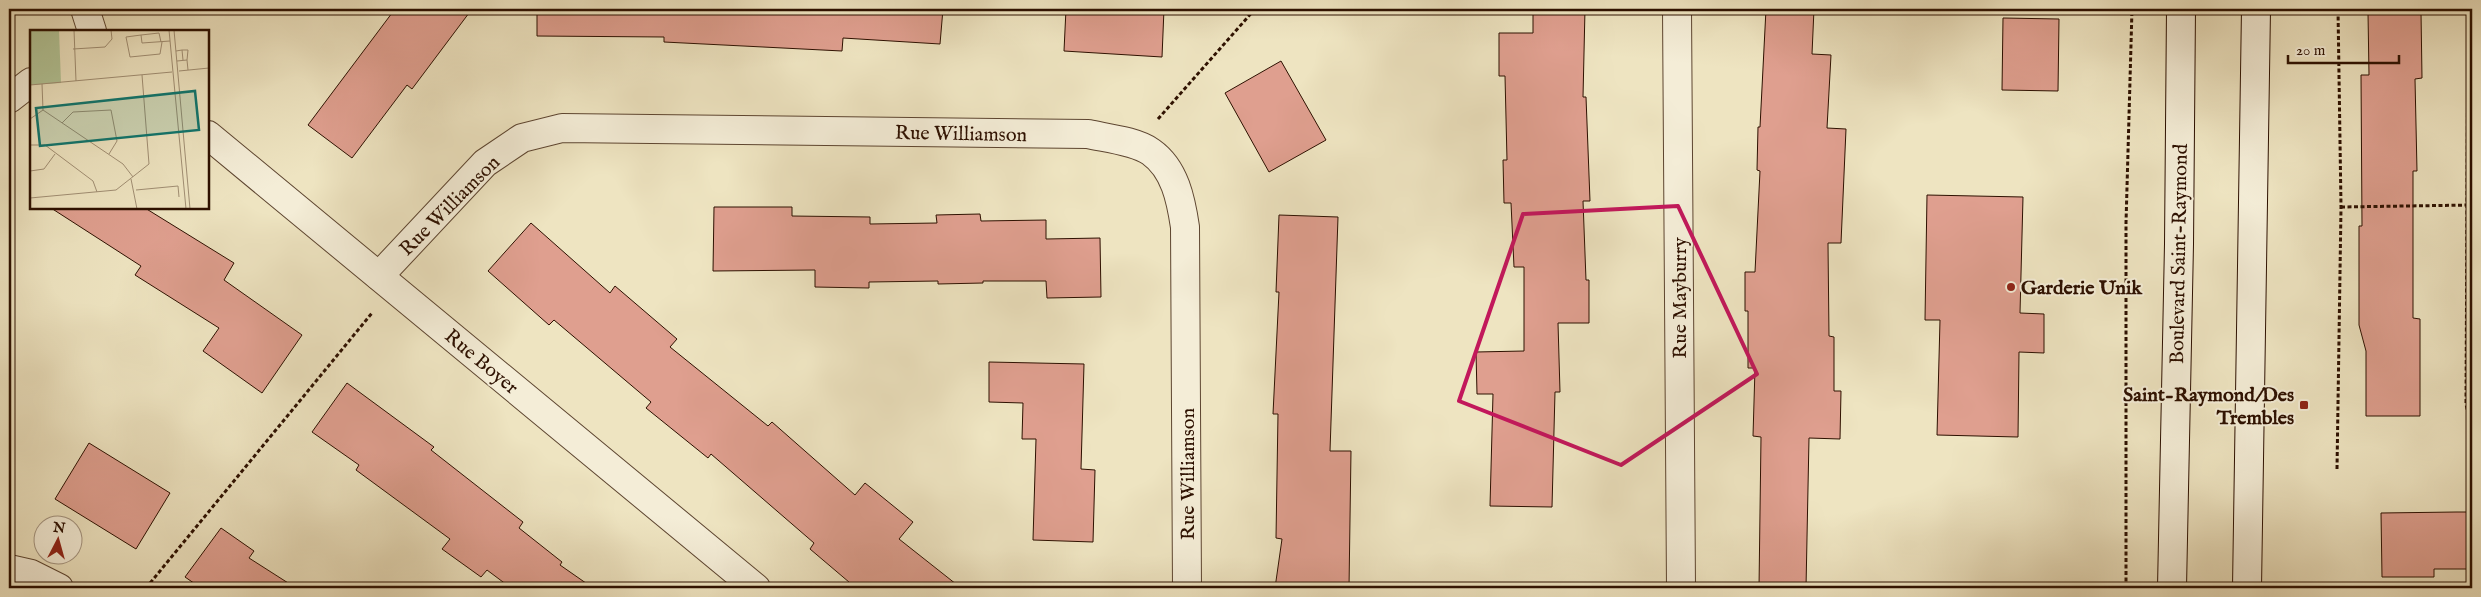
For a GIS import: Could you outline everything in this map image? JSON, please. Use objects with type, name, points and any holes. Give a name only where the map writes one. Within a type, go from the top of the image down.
[{"type":"street","points":[[85,9],[92,30]]},
{"type":"street","name":"Rue Mayburry","points":[[1678,9],[1681,588]]},
{"type":"street","name":"Boulevard Saint-Raymond","points":[[2172,588],[2179,244],[2181,9]]},
{"type":"street","points":[[2246,588],[2256,9]]},
{"type":"street","points":[[9,99],[30,83]]},
{"type":"street","name":"Rue Williamson","points":[[386,282],[485,163],[522,138],[562,128],[1088,134],[1151,152],[1167,169],[1181,197],[1185,227],[1187,588]]},
{"type":"street","name":"Rue Boyer","points":[[209,136],[756,588]]},
{"type":"street","points":[[9,569],[31,574],[59,588]]},
{"type":"path","points":[[1135,146],[1255,9]]},
{"type":"path","points":[[2126,588],[2126,223],[2132,9]]},
{"type":"path","points":[[2336,469],[2341,207],[2338,9]]},
{"type":"path","points":[[2387,9],[2469,9],[2466,404],[2472,434]]},
{"type":"path","points":[[2341,207],[2472,205]]},
{"type":"path","points":[[146,588],[386,282]]},
{"type":"highlighted area","points":[[1678,206],[1757,374],[1621,465],[1459,401],[1523,214]]},
{"type":"building","points":[[395,9],[472,9],[412,89],[407,85],[352,158],[308,125]]},
{"type":"building","points":[[537,9],[943,9],[940,44],[843,38],[842,51],[664,42],[664,37],[537,36]]},
{"type":"building","points":[[1066,9],[1164,9],[1162,57],[1064,51]]},
{"type":"building","points":[[1533,9],[1585,9],[1583,97],[1586,97],[1590,201],[1583,201],[1586,280],[1589,280],[1589,323],[1558,323],[1560,392],[1555,392],[1552,507],[1490,506],[1493,394],[1477,394],[1476,352],[1524,351],[1524,267],[1514,267],[1511,203],[1504,203],[1503,160],[1507,160],[1505,76],[1499,76],[1499,33],[1533,33]]},
{"type":"building","points":[[1766,9],[1814,9],[1812,54],[1831,55],[1827,128],[1846,129],[1841,243],[1828,243],[1829,336],[1834,337],[1834,391],[1841,391],[1840,439],[1809,438],[1806,588],[1759,588],[1761,437],[1753,436],[1755,368],[1748,368],[1748,311],[1745,311],[1745,272],[1755,272],[1760,171],[1757,170],[1758,127],[1760,127]]},
{"type":"building","points":[[2421,12],[2422,78],[2415,79],[2417,171],[2413,171],[2413,318],[2420,319],[2420,416],[2366,416],[2366,351],[2359,325],[2359,226],[2362,226],[2361,75],[2369,75],[2368,13]]},
{"type":"building","points":[[2003,18],[2059,19],[2058,91],[2002,90]]},
{"type":"building","points":[[1281,61],[1326,140],[1269,172],[1225,93]]},
{"type":"building","points":[[1927,195],[2023,197],[2020,313],[2044,314],[2044,353],[2019,352],[2018,437],[1937,435],[1940,320],[1925,320]]},
{"type":"building","points":[[714,207],[792,207],[792,216],[870,217],[870,224],[937,223],[936,215],[980,214],[981,221],[1046,220],[1046,239],[1100,238],[1101,297],[1047,298],[1046,281],[983,281],[983,283],[938,284],[938,281],[869,282],[869,288],[815,287],[815,270],[713,271]]},
{"type":"building","points":[[53,209],[147,209],[234,263],[224,280],[302,335],[262,393],[203,351],[219,328],[135,275],[141,266]]},
{"type":"building","points":[[1279,215],[1338,217],[1330,451],[1351,451],[1349,588],[1275,588],[1282,539],[1276,538],[1278,414],[1273,414],[1279,292],[1276,292]]},
{"type":"building","points":[[531,223],[610,293],[615,286],[677,339],[670,347],[768,426],[772,422],[855,495],[865,483],[913,522],[899,539],[961,588],[856,588],[810,549],[814,543],[711,454],[708,458],[646,408],[651,402],[554,320],[549,325],[488,271]]},
{"type":"building","points":[[989,362],[1084,364],[1081,469],[1095,470],[1093,542],[1033,540],[1036,439],[1022,439],[1023,403],[989,402]]},
{"type":"building","points":[[347,383],[434,447],[431,450],[523,522],[519,528],[562,562],[560,565],[593,588],[511,588],[487,570],[481,577],[442,549],[450,539],[356,470],[359,465],[312,432]]},
{"type":"building","points":[[89,443],[170,493],[136,549],[55,499]]},
{"type":"building","points":[[2472,512],[2472,569],[2434,569],[2434,577],[2382,577],[2381,513]]},
{"type":"building","points":[[221,528],[254,551],[249,558],[296,588],[201,588],[185,577]]},
{"type":"place","name":"Garderie Unik","points":[[2011,287]]},
{"type":"place","name":"Saint-Raymond/Des Trembles","points":[[2304,405]]}]
